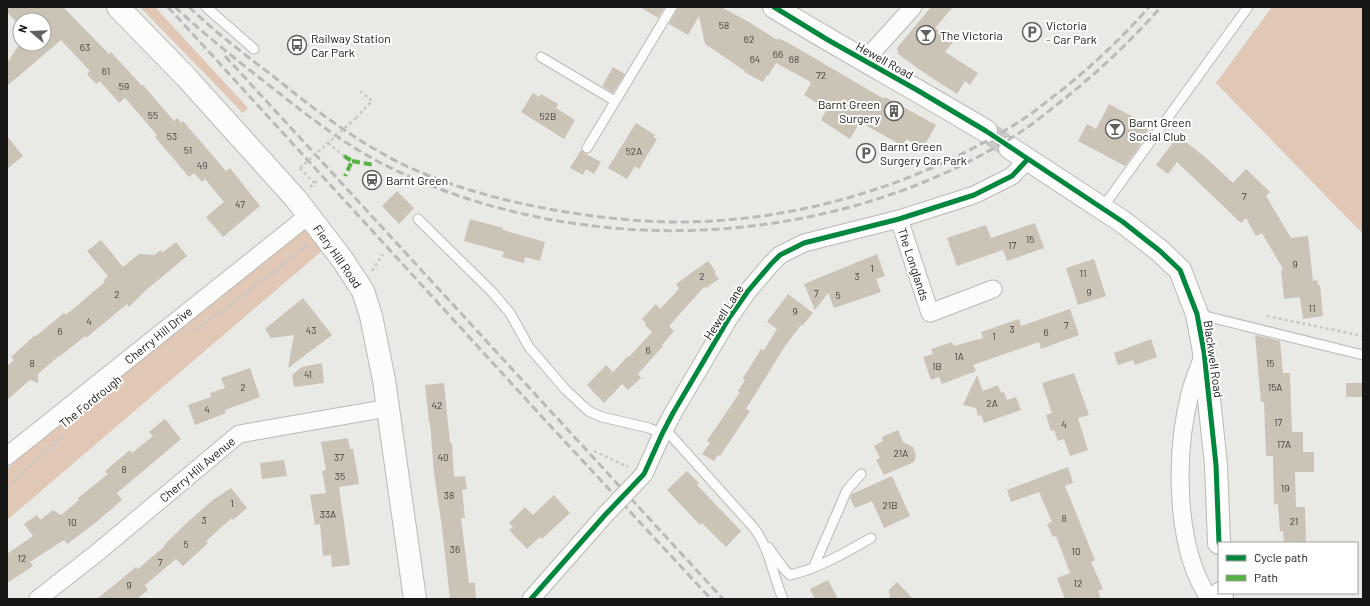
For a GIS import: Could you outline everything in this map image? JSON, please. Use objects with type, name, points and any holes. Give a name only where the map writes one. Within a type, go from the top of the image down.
[{"type":"street","name":"Fiery Hill Road","points":[[118,7],[186,77],[273,172],[315,223],[342,259],[363,291],[384,380],[415,599]]},
{"type":"street","name":"Hewell Road","points":[[774,7],[986,132]]},
{"type":"street","points":[[865,60],[913,7]]},
{"type":"street","name":"Blackwell Road","points":[[1019,154],[1103,207],[1160,250],[1180,270],[1197,314],[1204,352],[1216,465],[1219,542]]},
{"type":"street","name":"Hewell Lane","points":[[531,599],[605,515],[644,474],[663,432],[729,318],[748,291],[776,259],[791,249],[804,243],[899,219],[974,196],[1012,176],[1019,154]]},
{"type":"street","name":"The Longlands","points":[[899,219],[930,313],[993,290]]},
{"type":"street","name":"Cherry Hill Drive","points":[[7,456],[315,223]]},
{"type":"street","points":[[1204,352],[1190,393],[1183,433],[1180,476],[1183,521],[1190,553],[1204,590],[1210,599]]},
{"type":"street","name":"Cherry Hill Avenue","points":[[38,599],[98,552],[239,434],[388,408]]},
{"type":"lane","points":[[206,7],[254,49]]},
{"type":"lane","points":[[587,148],[672,7]]},
{"type":"lane","points":[[1103,207],[1248,7]]},
{"type":"lane","points":[[541,57],[615,101]]},
{"type":"lane","points":[[418,219],[492,292],[510,313],[529,347],[565,389],[590,412],[602,417],[663,432],[754,528],[784,569],[790,574],[798,573],[840,556],[871,538]]},
{"type":"lane","points":[[1197,314],[1363,355]]},
{"type":"lane","points":[[814,566],[847,490],[861,474]]},
{"type":"lane","points":[[761,537],[776,583],[783,599]]},
{"type":"path","points":[[314,183],[300,168],[372,101],[359,90]]},
{"type":"path","points":[[328,143],[344,156]]},
{"type":"path","points":[[190,334],[253,288],[313,240],[315,223]]},
{"type":"path","points":[[594,451],[627,467]]},
{"type":"shaded area","points":[[140,7],[155,7],[248,108],[243,113]]},
{"type":"shaded area","points":[[1272,7],[1363,7],[1363,234],[1216,83]]},
{"type":"shaded area","points":[[302,226],[323,250],[7,520],[7,468]]},
{"type":"building","points":[[7,7],[63,7],[109,54],[111,52],[142,86],[143,85],[174,121],[177,118],[181,123],[183,121],[226,171],[230,168],[260,206],[223,237],[206,217],[224,202],[205,179],[202,182],[194,173],[189,177],[155,137],[157,135],[125,98],[119,103],[100,81],[96,84],[87,74],[90,71],[61,40],[52,48],[52,12],[12,12],[12,17],[7,12]]},
{"type":"building","points":[[640,7],[665,7],[658,18]]},
{"type":"building","points":[[678,7],[721,7],[749,22],[777,40],[778,38],[792,45],[884,99],[885,97],[936,125],[923,148],[907,139],[903,146],[860,122],[850,139],[821,120],[827,109],[804,95],[811,83],[809,81],[776,63],[763,82],[744,72],[745,71],[705,44],[699,16],[688,35],[669,24]]},
{"type":"building","name":"The Victoria","points":[[931,7],[953,7],[935,28],[953,42],[945,52],[978,73],[970,85],[965,81],[957,94],[898,54],[897,48]]},
{"type":"building","points":[[14,52],[47,52],[7,86],[7,63]]},
{"type":"building","points":[[613,67],[625,74],[613,93],[602,86]]},
{"type":"building","points":[[533,93],[539,97],[541,94],[558,104],[556,108],[575,120],[564,139],[521,112]]},
{"type":"building","points":[[1109,104],[1150,126],[1139,147],[1125,166],[1078,141],[1087,124],[1096,129]]},
{"type":"building","points":[[636,123],[655,135],[653,137],[657,139],[639,169],[635,166],[627,179],[608,168]]},
{"type":"building","points":[[7,136],[23,156],[7,169]]},
{"type":"building","points":[[1178,136],[1204,156],[1233,183],[1246,169],[1270,192],[1266,196],[1291,238],[1308,236],[1313,281],[1317,280],[1318,285],[1320,285],[1323,316],[1303,319],[1300,297],[1284,299],[1281,270],[1283,269],[1262,233],[1256,236],[1246,218],[1241,223],[1177,162],[1168,174],[1156,165]]},
{"type":"building","points":[[581,150],[601,162],[594,174],[586,169],[583,175],[570,168]]},
{"type":"building","points":[[397,191],[414,208],[399,224],[382,206]]},
{"type":"building","points":[[470,219],[545,242],[540,261],[525,257],[524,263],[502,257],[504,252],[464,241]]},
{"type":"building","points":[[1035,223],[1044,248],[1007,261],[1003,250],[957,266],[947,238],[986,225],[991,238]]},
{"type":"building","points":[[101,240],[123,267],[139,254],[154,255],[161,250],[162,253],[176,242],[187,256],[145,291],[129,307],[127,304],[86,338],[85,336],[60,355],[38,374],[38,383],[30,380],[7,400],[7,366],[14,360],[11,357],[35,335],[36,336],[64,313],[66,315],[105,282],[103,281],[108,276],[87,251]]},
{"type":"building","points":[[877,254],[885,276],[876,279],[881,292],[834,308],[828,293],[815,310],[804,284]]},
{"type":"building","points":[[1094,259],[1106,296],[1078,305],[1066,268]]},
{"type":"building","points":[[708,261],[719,279],[706,288],[704,287],[669,326],[674,331],[638,374],[641,378],[628,390],[622,384],[604,403],[587,385],[606,365],[613,372],[628,356],[629,357],[652,332],[645,325],[646,323],[642,319],[656,304],[660,309],[679,289],[676,284]]},
{"type":"building","points":[[788,294],[813,313],[802,326],[801,325],[785,346],[746,409],[750,411],[720,456],[718,455],[714,461],[702,454],[710,443],[707,441],[740,392],[738,391],[745,380],[743,378],[761,349],[764,350],[777,329],[767,322]]},
{"type":"building","points":[[303,298],[332,335],[288,368],[294,335],[271,338],[265,329]]},
{"type":"building","points":[[1070,309],[1079,335],[1041,349],[1039,342],[973,365],[976,371],[942,384],[939,377],[931,380],[923,357],[933,354],[931,349],[952,342],[954,346],[983,338],[981,332],[1019,319],[1021,326]]},
{"type":"building","points":[[1255,335],[1280,341],[1283,373],[1290,373],[1292,432],[1303,432],[1303,452],[1314,452],[1314,472],[1295,472],[1296,507],[1305,507],[1306,542],[1284,542],[1283,531],[1280,532],[1278,504],[1274,504],[1273,456],[1266,456],[1264,402],[1261,402]]},
{"type":"building","points":[[1151,339],[1157,357],[1135,365],[1133,360],[1118,365],[1114,353]]},
{"type":"building","points":[[322,363],[324,383],[294,387],[292,375],[302,367]]},
{"type":"building","points":[[250,368],[260,397],[225,410],[226,413],[195,425],[188,405],[211,397],[210,393],[225,388],[221,378]]},
{"type":"building","points":[[1074,373],[1089,415],[1078,418],[1088,450],[1070,456],[1064,439],[1058,441],[1054,430],[1051,431],[1046,415],[1052,413],[1042,383]]},
{"type":"building","points":[[977,375],[983,391],[998,385],[1001,393],[1004,392],[1007,400],[1016,397],[1021,410],[984,423],[981,415],[978,416],[976,408],[963,405]]},
{"type":"building","points":[[444,383],[450,443],[452,443],[454,477],[465,476],[467,489],[462,490],[465,518],[461,518],[469,583],[475,583],[476,599],[450,599],[434,473],[430,422],[425,385]]},
{"type":"building","points":[[1346,383],[1363,383],[1363,397],[1346,397]]},
{"type":"building","points":[[165,419],[181,439],[117,493],[122,500],[94,524],[67,544],[64,540],[30,562],[33,566],[7,583],[7,554],[33,536],[24,524],[37,515],[40,520],[53,510],[61,515],[79,500],[78,498],[108,474],[105,471],[130,450],[132,453],[153,436],[149,432]]},
{"type":"building","points":[[898,430],[903,442],[913,447],[916,456],[914,462],[884,475],[876,460],[880,458],[874,446],[883,441],[882,437]]},
{"type":"building","points":[[348,438],[350,449],[353,449],[359,484],[339,487],[350,565],[332,567],[331,555],[323,556],[320,524],[315,525],[310,495],[326,493],[322,471],[326,470],[321,442]]},
{"type":"building","points":[[284,460],[287,476],[262,479],[260,463]]},
{"type":"building","points":[[1068,467],[1073,483],[1065,486],[1095,560],[1091,562],[1103,589],[1098,591],[1101,599],[1065,599],[1057,578],[1070,573],[1056,536],[1053,537],[1047,524],[1052,522],[1039,492],[1011,502],[1007,490]]},
{"type":"building","points":[[687,471],[699,483],[697,485],[741,531],[726,547],[702,523],[700,525],[667,490]]},
{"type":"building","points":[[892,476],[910,516],[884,528],[872,501],[855,508],[850,498],[852,494]]},
{"type":"building","points":[[231,488],[247,508],[233,520],[232,518],[206,541],[208,543],[183,566],[176,559],[145,585],[148,590],[137,599],[97,599],[136,567],[138,569],[165,546],[164,545],[191,519],[213,500]]},
{"type":"building","points":[[554,495],[570,513],[542,539],[540,537],[527,549],[509,530],[513,527],[509,523],[525,507],[533,515]]},
{"type":"building","points":[[828,580],[838,599],[815,599],[810,589]]},
{"type":"building","points":[[897,582],[913,599],[890,599],[889,590]]},
{"type":"tunnel","points":[[986,131],[1010,148]]},
{"type":"railway","points":[[168,7],[544,419],[711,599]]},
{"type":"railway","points":[[175,7],[222,48],[315,121],[378,162],[395,170],[470,200],[549,219],[630,229],[712,230],[793,220],[872,201],[948,172],[1019,133],[1073,92],[1125,45],[1161,7]]},
{"type":"railway","points":[[189,7],[230,43],[323,115],[376,150],[413,169],[447,183],[464,188],[500,198],[569,213],[616,219],[678,222],[724,220],[770,215],[815,206],[860,194],[905,179],[947,161],[989,140],[1036,110],[1094,63],[1149,7]]},
{"type":"railway","points":[[225,56],[723,599]]},
{"type":"marked path","points":[[344,156],[352,161],[345,176]]},
{"type":"marked path","points":[[352,161],[374,165]]},
{"type":"cycle path","points":[[774,7],[828,40],[986,131],[1123,222],[1160,251],[1180,270],[1197,314],[1204,352],[1216,465],[1219,542]]},
{"type":"cycle path","points":[[531,599],[605,515],[644,474],[673,413],[729,318],[748,291],[780,255],[804,243],[899,219],[974,195],[1012,176],[1028,159]]},
{"type":"place","name":"Victoria - Car Park","points":[[1032,32]]},
{"type":"place","name":"The Victoria","points":[[926,35]]},
{"type":"place","name":"Railway Station Car Park","points":[[297,45]]},
{"type":"place","name":"Barnt Green Surgery","points":[[894,111]]},
{"type":"place","name":"Barnt Green Social Club","points":[[1115,129]]},
{"type":"place","name":"Barnt Green Surgery Car Park","points":[[866,153]]},
{"type":"place","name":"Barnt Green","points":[[372,180]]}]
